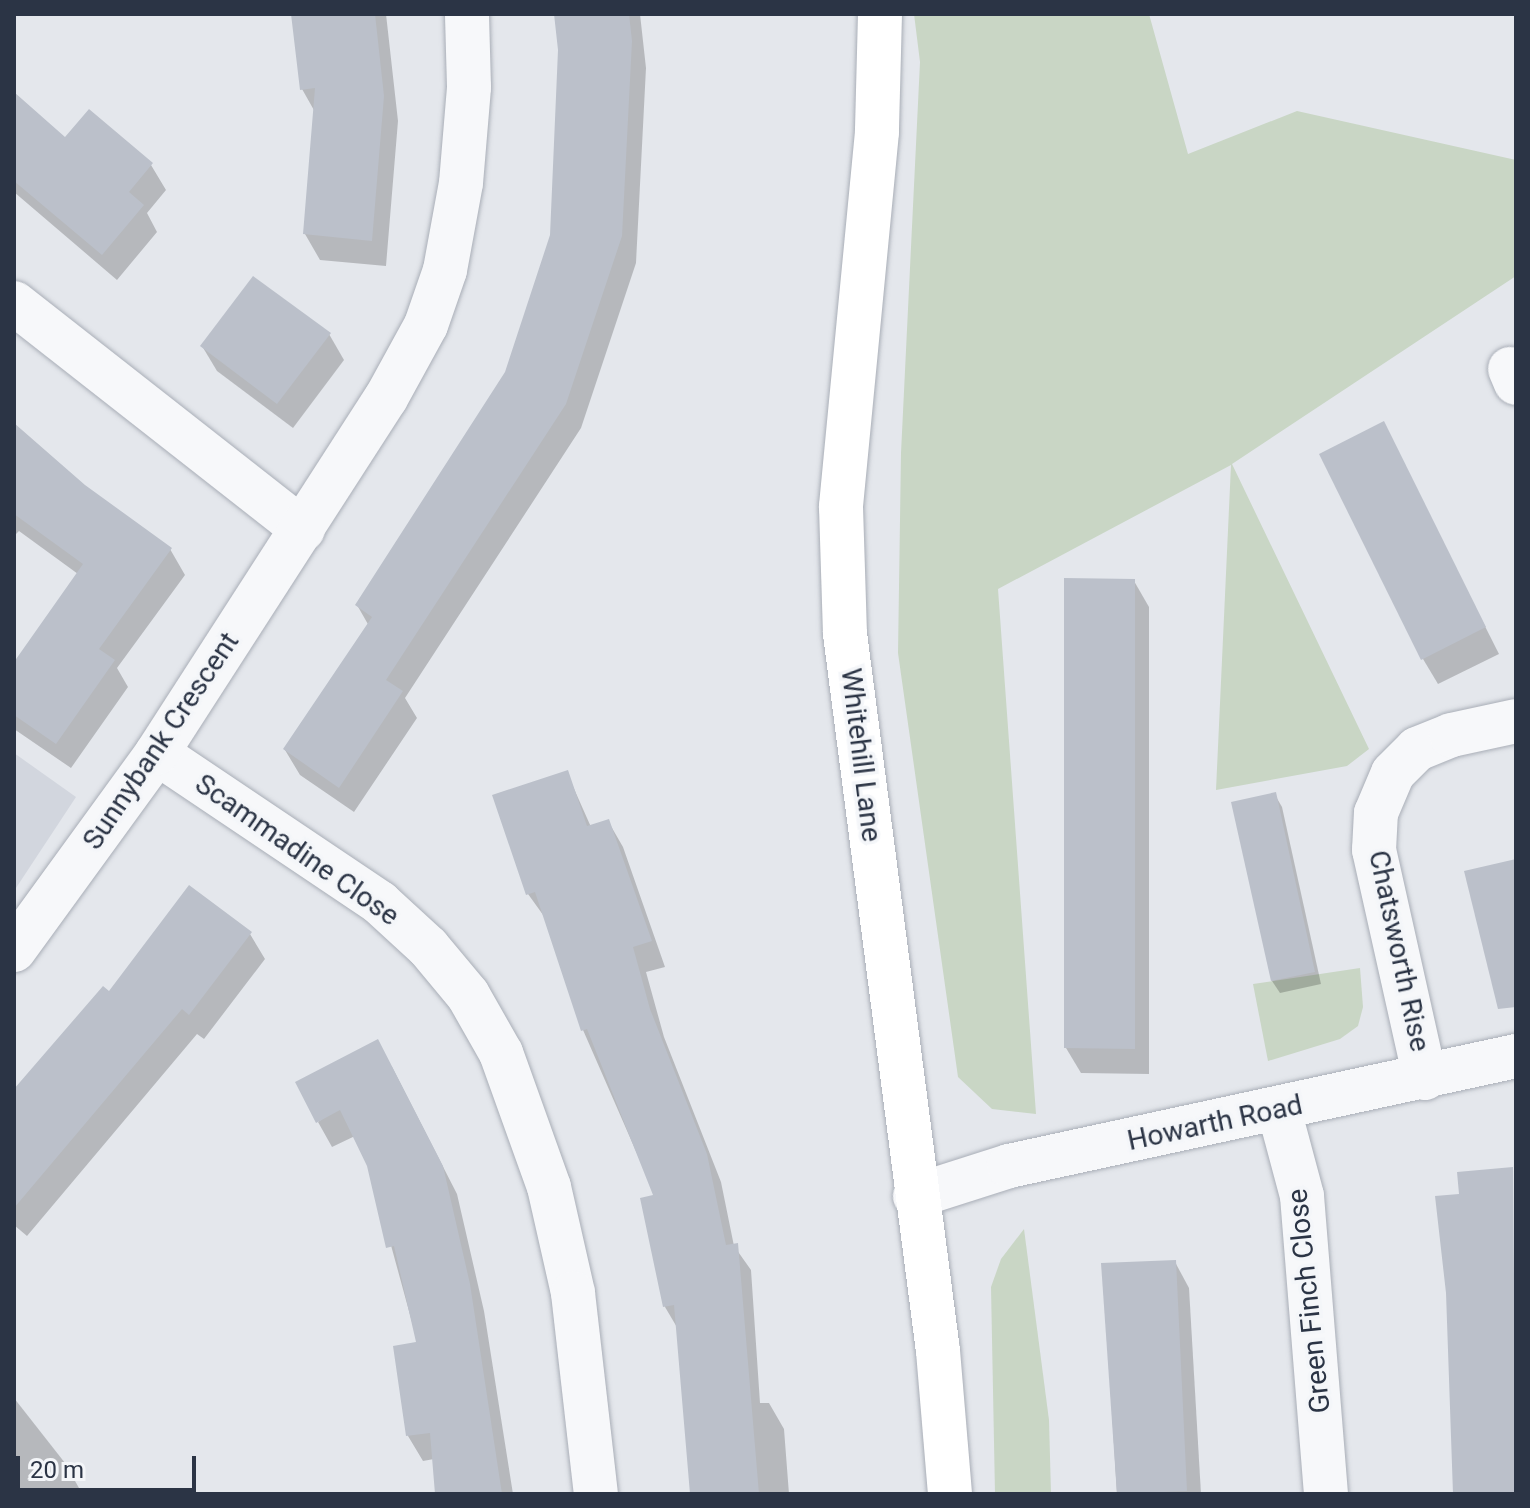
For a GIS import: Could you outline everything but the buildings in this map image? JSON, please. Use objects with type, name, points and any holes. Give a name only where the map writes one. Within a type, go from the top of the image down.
[{"type":"main road","name":"Whitehill Lane","points":[[880,14],[877,132],[841,507],[845,634],[915,1196],[938,1351],[950,1494]]},
{"type":"street","name":"Sunnybank Crescent","points":[[14,950],[157,753],[303,530],[393,386],[426,325],[445,270],[462,167],[467,14]]},
{"type":"street","points":[[14,303],[303,530]]},
{"type":"street","name":"Chatsworth Rise","points":[[1425,1078],[1374,850],[1376,813],[1393,773],[1417,749],[1451,735],[1516,721]]},
{"type":"street","name":"Scammadine Close","points":[[157,753],[380,903],[428,947],[468,995],[501,1053],[549,1187],[573,1293],[596,1494]]},
{"type":"street","name":"Howarth Road","points":[[915,1196],[1009,1166],[1279,1110],[1516,1056]]},
{"type":"street","name":"Green Finch Close","points":[[1279,1110],[1302,1196],[1326,1494]]},
{"type":"shaded area","points":[[14,753],[76,797],[14,891]]},
{"type":"green space","points":[[914,14],[1149,14],[1188,154],[1297,111],[1516,160],[1516,276],[1232,464],[1369,749],[1347,766],[1216,790],[1231,465],[998,589],[1036,1114],[992,1109],[958,1077],[898,653],[901,453],[920,62]]},
{"type":"green space","points":[[1360,968],[1363,1007],[1358,1026],[1340,1039],[1268,1061],[1253,984]]},
{"type":"green space","points":[[1024,1229],[1049,1420],[1051,1494],[995,1494],[991,1287],[1001,1259]]}]
